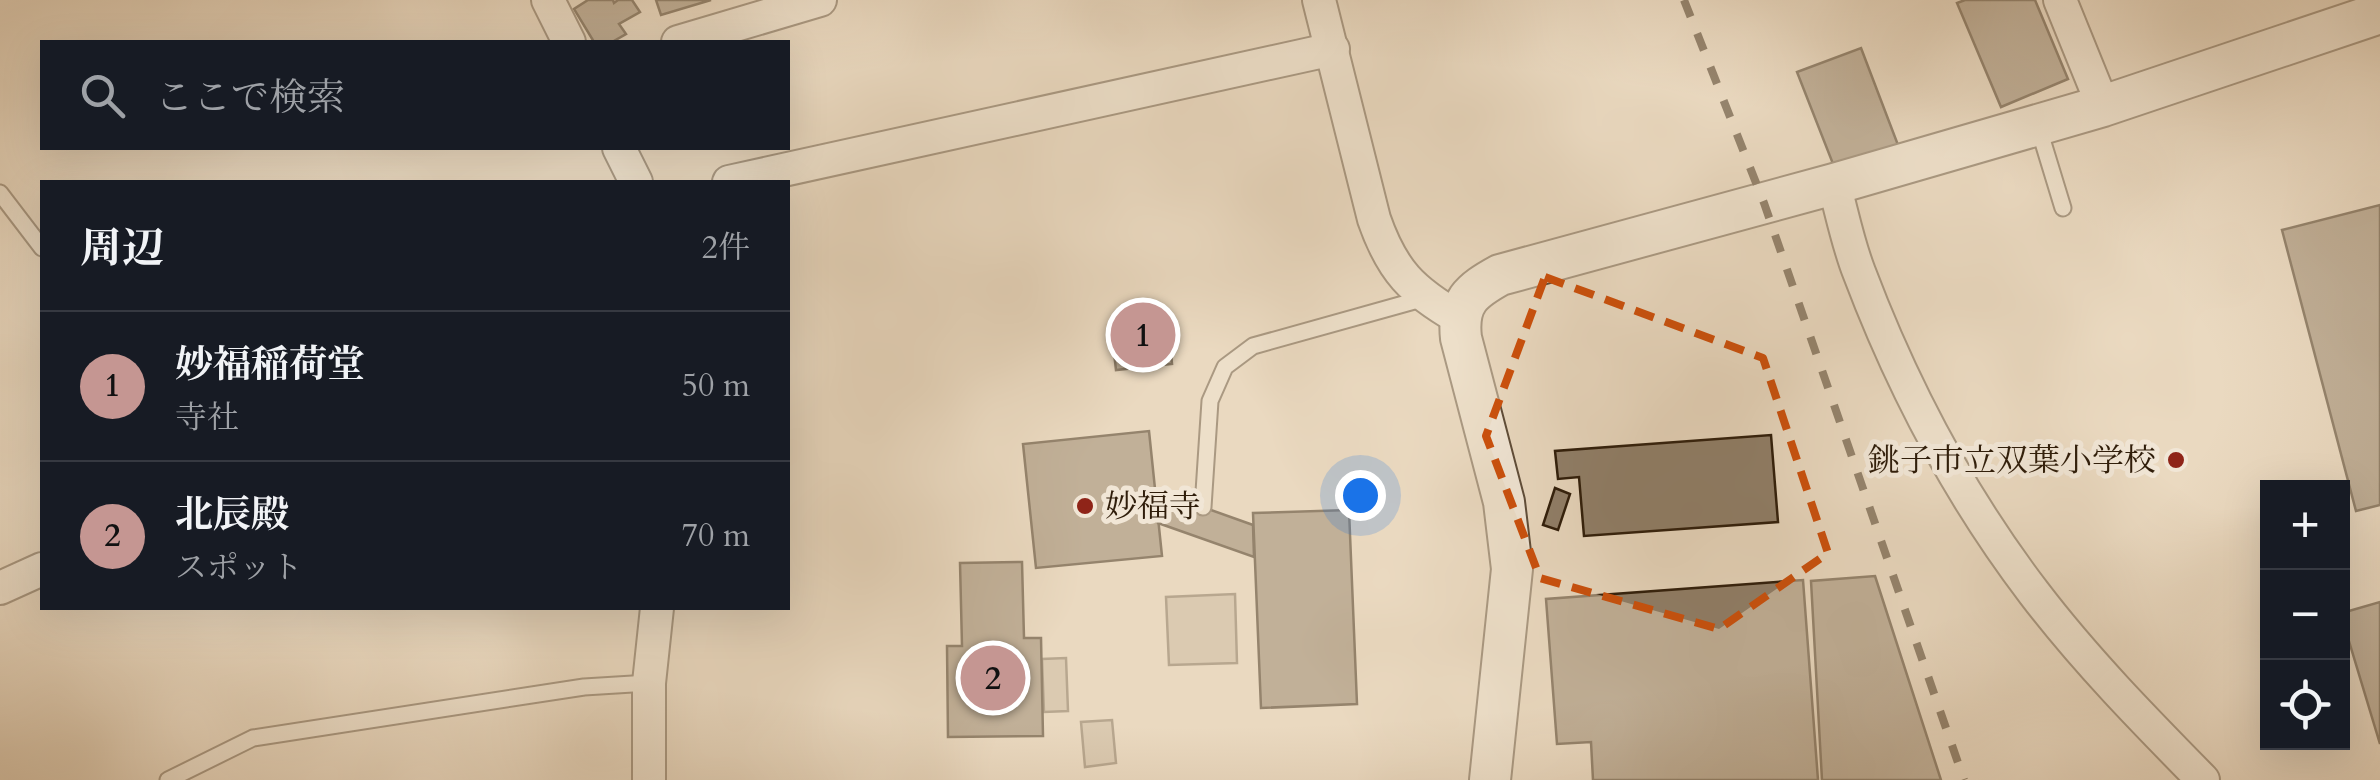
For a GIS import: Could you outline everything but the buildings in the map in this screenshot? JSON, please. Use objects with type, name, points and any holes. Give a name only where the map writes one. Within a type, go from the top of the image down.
[{"type":"street","points":[[548,0],[568,40]]},
{"type":"street","points":[[685,40],[820,0]]},
{"type":"street","points":[[1319,0],[1384,248],[1395,267],[1442,308],[1461,338],[1504,502],[1512,569],[1490,780]]},
{"type":"street","points":[[2060,0],[2103,106]]},
{"type":"street","points":[[1442,308],[1500,275],[2103,106],[2380,13]]},
{"type":"street","points":[[738,180],[1333,49]]},
{"type":"street","points":[[620,150],[635,180]]},
{"type":"street","points":[[1834,184],[1858,270],[1919,411],[1975,507],[2034,593],[2110,684],[2203,780]]},
{"type":"street","points":[[0,588],[40,570]]},
{"type":"street","points":[[649,780],[648,683],[657,610]]},
{"type":"lane","points":[[2038,125],[2063,208]]},
{"type":"lane","points":[[0,193],[40,245]]},
{"type":"lane","points":[[1204,507],[1210,401],[1225,367],[1253,346],[1442,308]]},
{"type":"lane","points":[[168,780],[253,738],[584,687],[648,683]]},
{"type":"highlighted area","points":[[1545,277],[1763,358],[1828,553],[1719,629],[1540,578],[1486,436]]},
{"type":"shaded area","points":[[1235,594],[1237,663],[1169,665],[1166,597]]},
{"type":"shaded area","points":[[1066,658],[1068,711],[1044,712],[1042,659]]},
{"type":"shaded area","points":[[1112,720],[1116,763],[1085,767],[1081,722]]},
{"type":"railway","points":[[1684,0],[1764,203],[1964,780]]},
{"type":"place","name":"妙福稲荷堂","points":[[1143,335]]},
{"type":"place","name":"銚子市立双葉小学校","points":[[2176,460]]},
{"type":"place","name":"妙福寺","points":[[1085,506]]},
{"type":"place","name":"北辰殿","points":[[993,678]]}]
